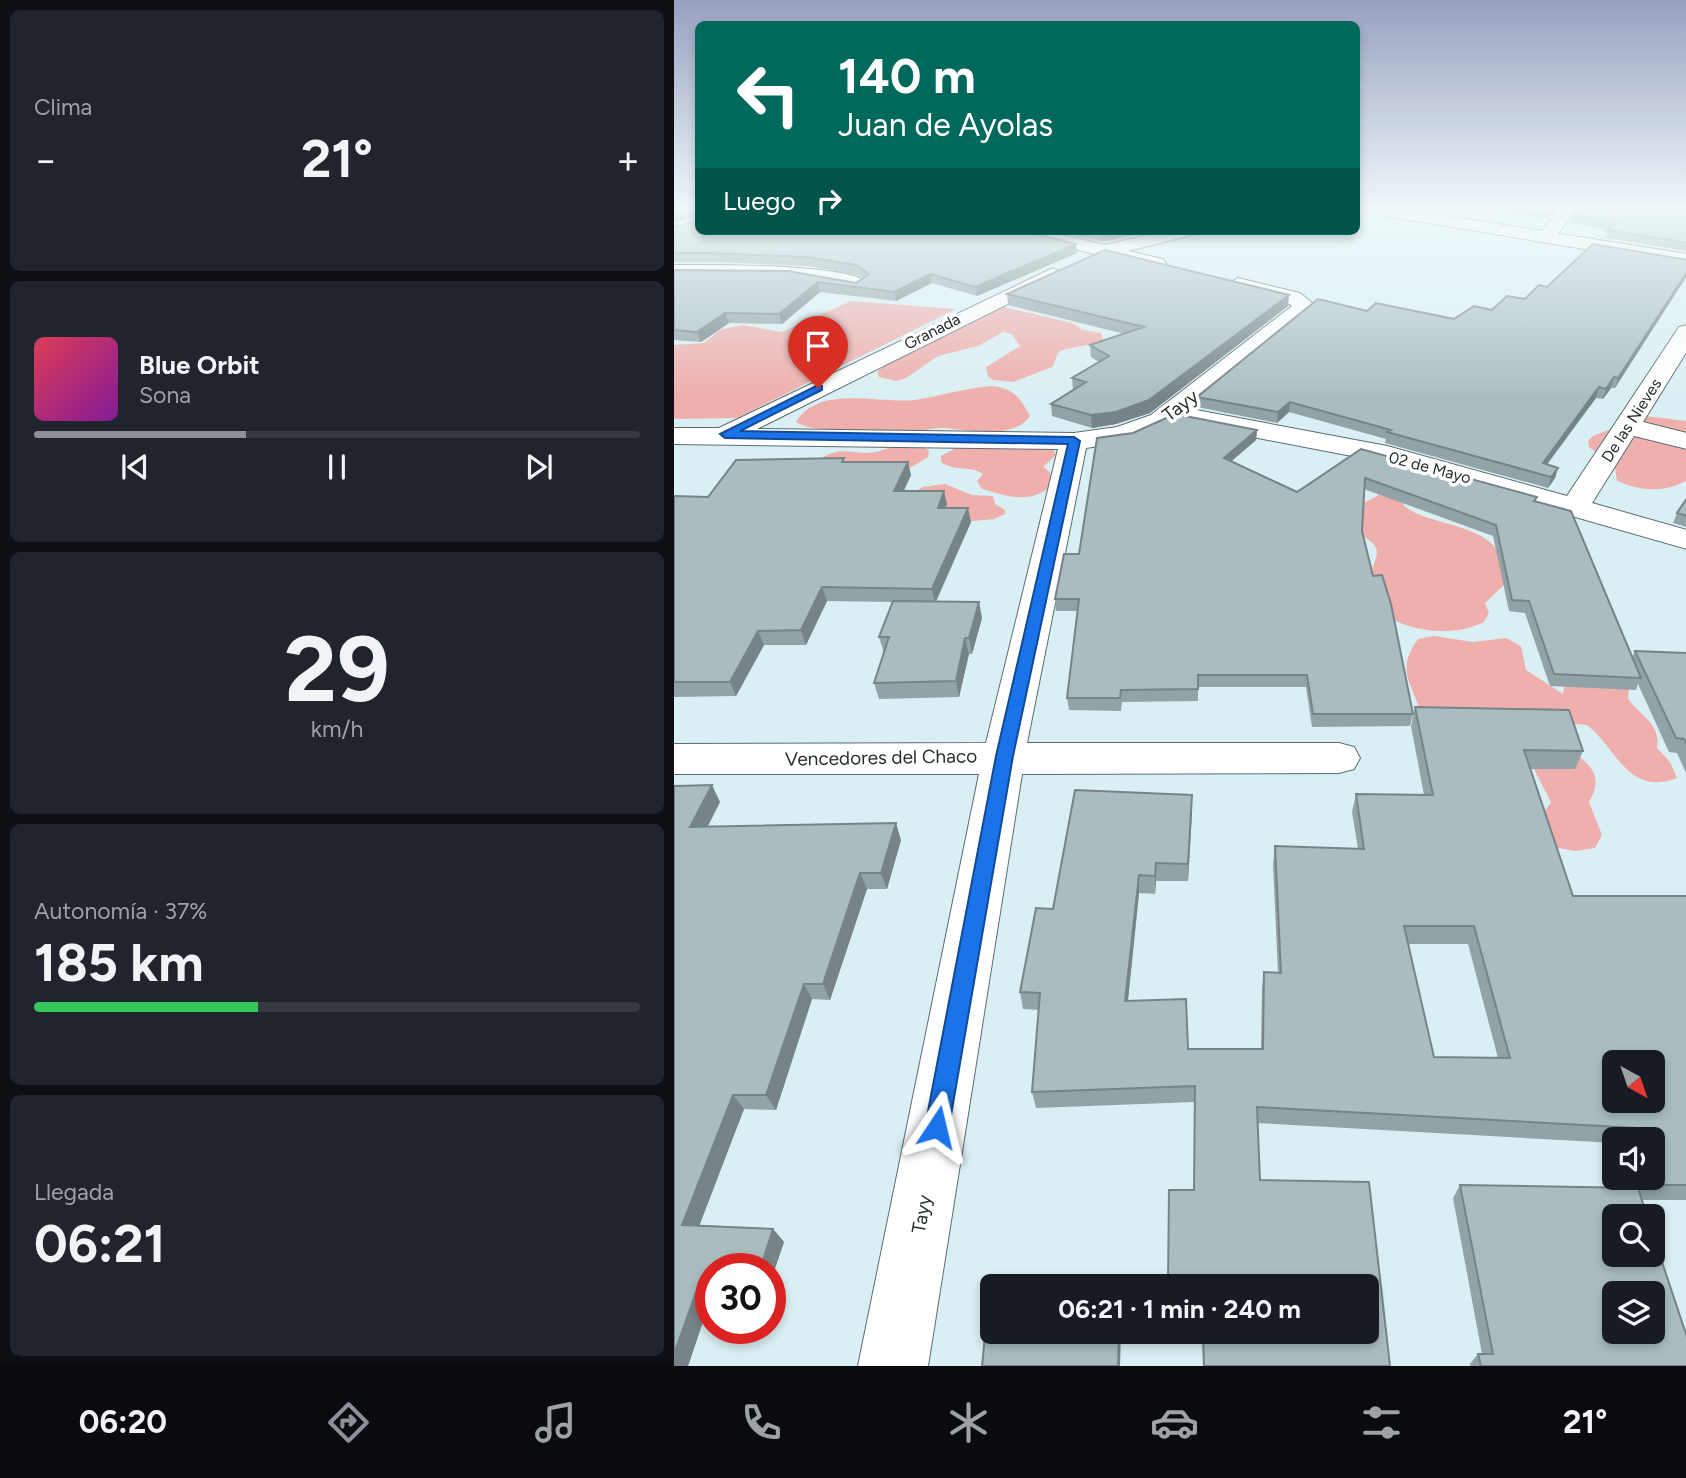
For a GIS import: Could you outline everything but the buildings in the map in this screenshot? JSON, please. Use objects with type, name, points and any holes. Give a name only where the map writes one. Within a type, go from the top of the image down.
[{"type":"street","points":[[761,272],[791,272],[859,284]]},
{"type":"street","name":"Granada","points":[[725,434],[981,306],[1056,272]]},
{"type":"street","name":"Tayy","points":[[893,1366],[1005,756],[1074,441],[1121,435],[1160,421],[1301,312],[1305,306],[1293,297],[1212,277]]},
{"type":"street","name":"De las Nieves","points":[[1575,507],[1686,332]]},
{"type":"street","name":"02 de Mayo","points":[[1170,413],[1387,454],[1686,540]]},
{"type":"street","points":[[1628,426],[1686,441]]},
{"type":"street","points":[[674,436],[725,434],[1074,441]]},
{"type":"street","name":"Vencedores del Chaco","points":[[674,759],[1005,756],[1339,758]]},
{"type":"shaded area","points":[[851,301],[956,309],[737,418],[674,419],[674,345],[704,343],[720,330],[742,325],[782,332]]},
{"type":"shaded area","points":[[1000,306],[1072,323],[1083,330],[1101,333],[1104,342],[1062,350],[1052,367],[1013,382],[993,380],[988,376],[986,367],[1020,346],[1012,334],[1003,332],[978,346],[938,356],[906,378],[896,381],[879,377],[877,372],[889,362]]},
{"type":"shaded area","points":[[991,386],[1011,391],[1030,416],[1013,429],[1001,431],[942,428],[895,435],[831,431],[796,422],[806,410],[834,399],[915,400]]},
{"type":"shaded area","points":[[1645,416],[1686,421],[1686,481],[1660,489],[1643,489],[1617,481],[1615,467],[1589,447],[1588,441],[1593,436]]},
{"type":"shaded area","points":[[897,445],[922,446],[929,451],[928,457],[908,469],[822,464],[823,457],[838,452],[868,453]]},
{"type":"shaded area","points":[[961,445],[1052,447],[1056,455],[1043,467],[1050,472],[1051,486],[1043,492],[1026,497],[982,489],[977,481],[983,474],[941,462],[941,456]]},
{"type":"shaded area","points":[[945,484],[972,495],[993,496],[995,504],[1005,510],[1005,514],[994,519],[963,522],[947,507],[912,493],[923,487]]},
{"type":"shaded area","points":[[1382,489],[1405,497],[1403,505],[1413,512],[1473,532],[1484,537],[1496,548],[1508,581],[1485,603],[1489,613],[1484,622],[1461,629],[1438,631],[1402,624],[1391,619],[1371,578],[1377,550],[1363,536],[1354,508],[1377,496]]},
{"type":"shaded area","points":[[1434,636],[1473,642],[1506,638],[1521,646],[1526,670],[1563,694],[1565,681],[1629,687],[1628,699],[1653,726],[1657,748],[1670,762],[1677,778],[1660,782],[1646,781],[1635,776],[1587,725],[1420,710],[1407,674],[1408,658],[1418,639]]},
{"type":"shaded area","points":[[1564,746],[1580,757],[1595,776],[1594,792],[1589,802],[1602,835],[1595,848],[1575,851],[1553,847],[1541,815],[1551,803],[1536,774],[1531,756]]},
{"type":"route","points":[[818,388],[725,434],[1074,441],[1005,756],[937,1127]]}]
